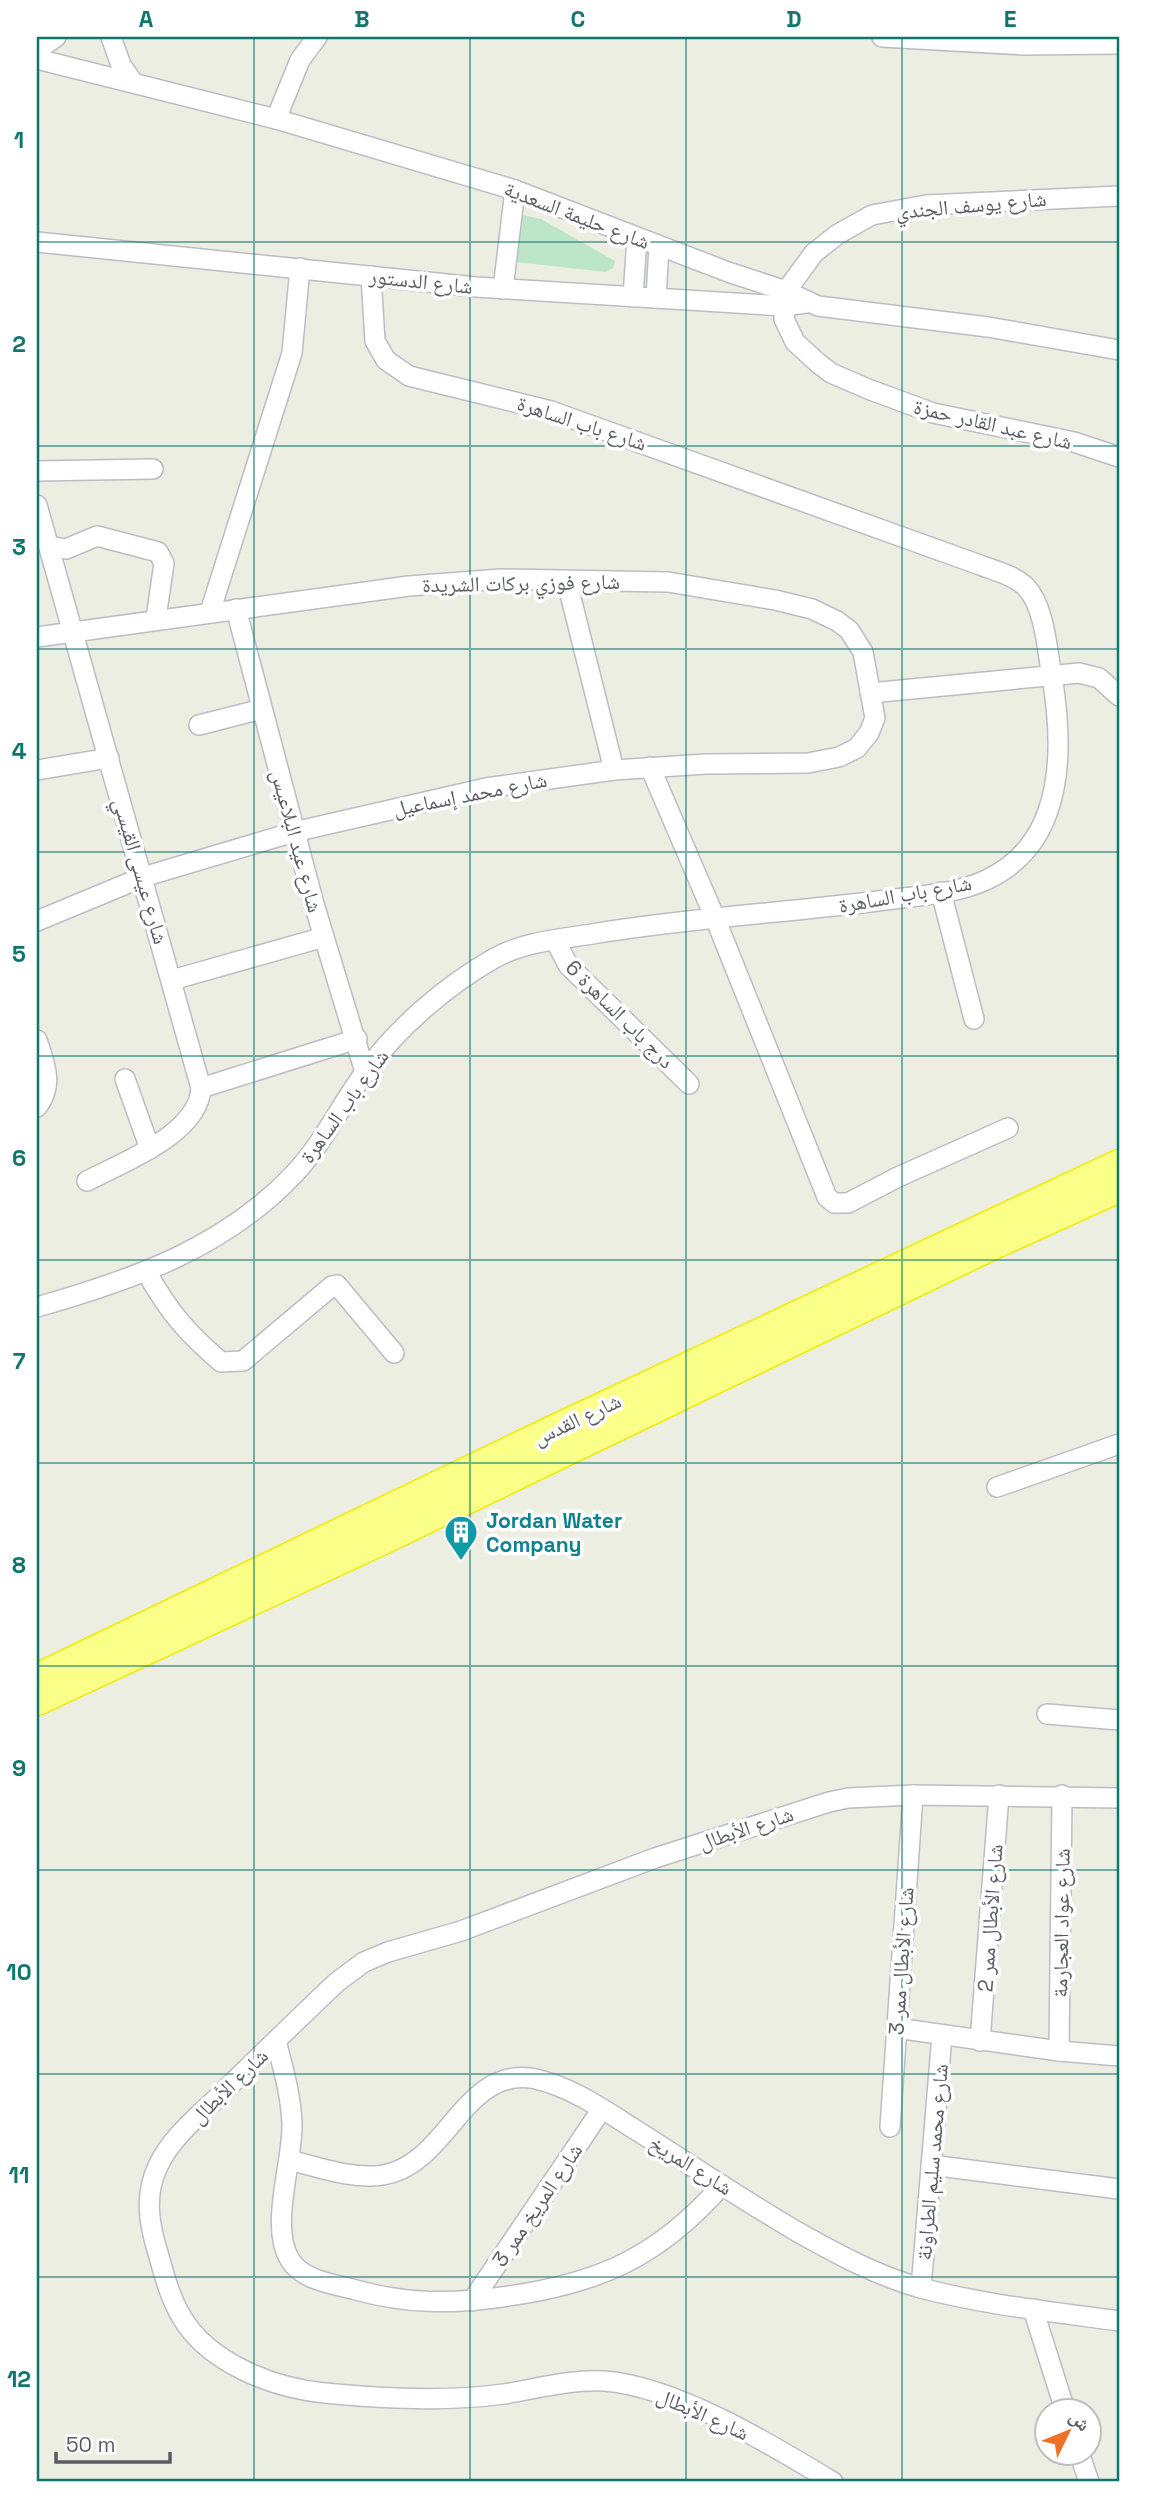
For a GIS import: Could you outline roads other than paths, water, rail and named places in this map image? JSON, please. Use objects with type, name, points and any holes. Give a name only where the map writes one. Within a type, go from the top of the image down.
[{"type":"highway","name":"شارع القدس","points":[[37,1678],[557,1428],[1119,1164]]},
{"type":"highway","name":"شارع القدس","points":[[37,1701],[383,1540],[989,1247],[1119,1188]]},
{"type":"street","points":[[37,50],[56,37]]},
{"type":"street","points":[[111,37],[121,65],[133,82]]},
{"type":"street","points":[[276,119],[300,60],[317,37]]},
{"type":"street","points":[[882,37],[1025,45],[1119,44]]},
{"type":"street","name":"شارع حليمة السعدية","points":[[37,59],[276,119],[515,190],[785,299]]},
{"type":"street","points":[[503,289],[515,190]]},
{"type":"street","name":"شارع يوسف الجندي","points":[[785,299],[814,253],[838,233],[872,215],[926,205],[1119,196]]},
{"type":"street","points":[[633,297],[637,238]]},
{"type":"street","name":"شارع الدستور","points":[[37,243],[503,289],[656,298],[785,299],[988,327],[1119,350]]},
{"type":"street","points":[[656,298],[659,246]]},
{"type":"street","points":[[210,612],[292,353],[300,268]]},
{"type":"street","name":"شارع باب الساهرة","points":[[38,1302],[146,1273],[189,1254],[261,1206],[317,1146],[365,1072],[417,1016],[483,965],[511,951],[555,940],[650,924],[941,892],[984,881],[1007,867],[1026,850],[1042,827],[1049,810],[1057,759],[1052,674],[1032,596],[1012,577],[573,419],[497,396],[409,376],[386,360],[375,341],[371,276]]},
{"type":"street","name":"شارع عبد القادر حمزة","points":[[785,299],[783,319],[795,342],[831,373],[933,413],[1064,440],[1119,457]]},
{"type":"street","points":[[37,471],[153,469]]},
{"type":"street","name":"شارع عيسى القيسي","points":[[37,505],[201,1088]]},
{"type":"street","points":[[49,546],[66,549],[97,536],[158,552],[164,563],[156,618]]},
{"type":"street","name":"شارع فوزي بركات الشريدة","points":[[37,637],[156,618],[409,586],[501,579],[668,582],[812,608],[836,621],[857,640],[863,652],[870,693]]},
{"type":"street","points":[[567,582],[614,770]]},
{"type":"street","name":"شارع عيد البلاعيس","points":[[236,609],[294,832],[365,1072]]},
{"type":"street","points":[[870,693],[1079,673],[1096,676],[1119,696]]},
{"type":"street","name":"شارع محمد إسماعيل","points":[[37,921],[143,877],[294,832],[486,788],[614,770],[808,763],[839,757],[857,748],[869,733],[875,718],[870,693]]},
{"type":"street","points":[[199,726],[262,709]]},
{"type":"street","points":[[37,770],[109,758]]},
{"type":"street","points":[[650,768],[715,918],[821,1185],[834,1203],[848,1203],[898,1177],[1008,1128]]},
{"type":"street","points":[[941,892],[974,1019]]},
{"type":"street","points":[[172,980],[324,937]]},
{"type":"street","name":"درج باب الساهرة 6","points":[[555,940],[574,971],[689,1084]]},
{"type":"street","points":[[87,1181],[150,1149],[186,1124],[201,1102],[201,1088],[357,1038]]},
{"type":"street","points":[[37,1040],[48,1074],[46,1088],[37,1107]]},
{"type":"street","points":[[125,1079],[150,1149]]},
{"type":"street","points":[[146,1273],[169,1311],[188,1334],[221,1362],[243,1362],[337,1285],[394,1353]]},
{"type":"street","points":[[997,1487],[1119,1444]]},
{"type":"street","points":[[1047,1714],[1119,1720]]},
{"type":"street","name":"شارع الأبطال","points":[[833,2482],[729,2425],[647,2389],[623,2384],[585,2382],[502,2394],[426,2400],[322,2393],[281,2384],[220,2357],[198,2339],[182,2318],[169,2290],[148,2208],[151,2185],[158,2165],[186,2127],[337,1982],[364,1962],[388,1952],[461,1931],[655,1858],[829,1802],[848,1798],[913,1795],[1062,1795],[1119,1798]]},
{"type":"street","name":"شارع الأبطال ممر 3","points":[[890,2127],[913,1795]]},
{"type":"street","name":"شارع الأبطال ممر 2","points":[[980,2041],[999,1795]]},
{"type":"street","name":"شارع عواد العجارمة","points":[[1059,2051],[1062,1795]]},
{"type":"street","name":"شارع محمد سليم الطراونة","points":[[896,2028],[1059,2051],[1119,2056]]},
{"type":"street","name":"شارع محمد سليم الطراونة","points":[[921,2288],[942,2035]]},
{"type":"street","points":[[276,2041],[289,2093],[292,2126],[284,2240],[291,2262],[301,2272],[316,2280],[388,2299],[415,2303],[472,2301],[562,2289],[630,2261],[695,2216],[722,2185]]},
{"type":"street","name":"شارع المريخ","points":[[289,2160],[365,2176],[399,2171],[428,2153],[476,2096],[503,2080],[535,2079],[581,2096],[722,2185],[846,2258],[921,2288],[1033,2309],[1119,2321]]},
{"type":"street","name":"شارع المريخ ممر 3","points":[[472,2301],[602,2109]]},
{"type":"street","points":[[931,2165],[1119,2189]]},
{"type":"street","points":[[1033,2309],[1061,2396]]},
{"type":"place","name":"Jordan Water Company","points":[[461,1562]]}]
